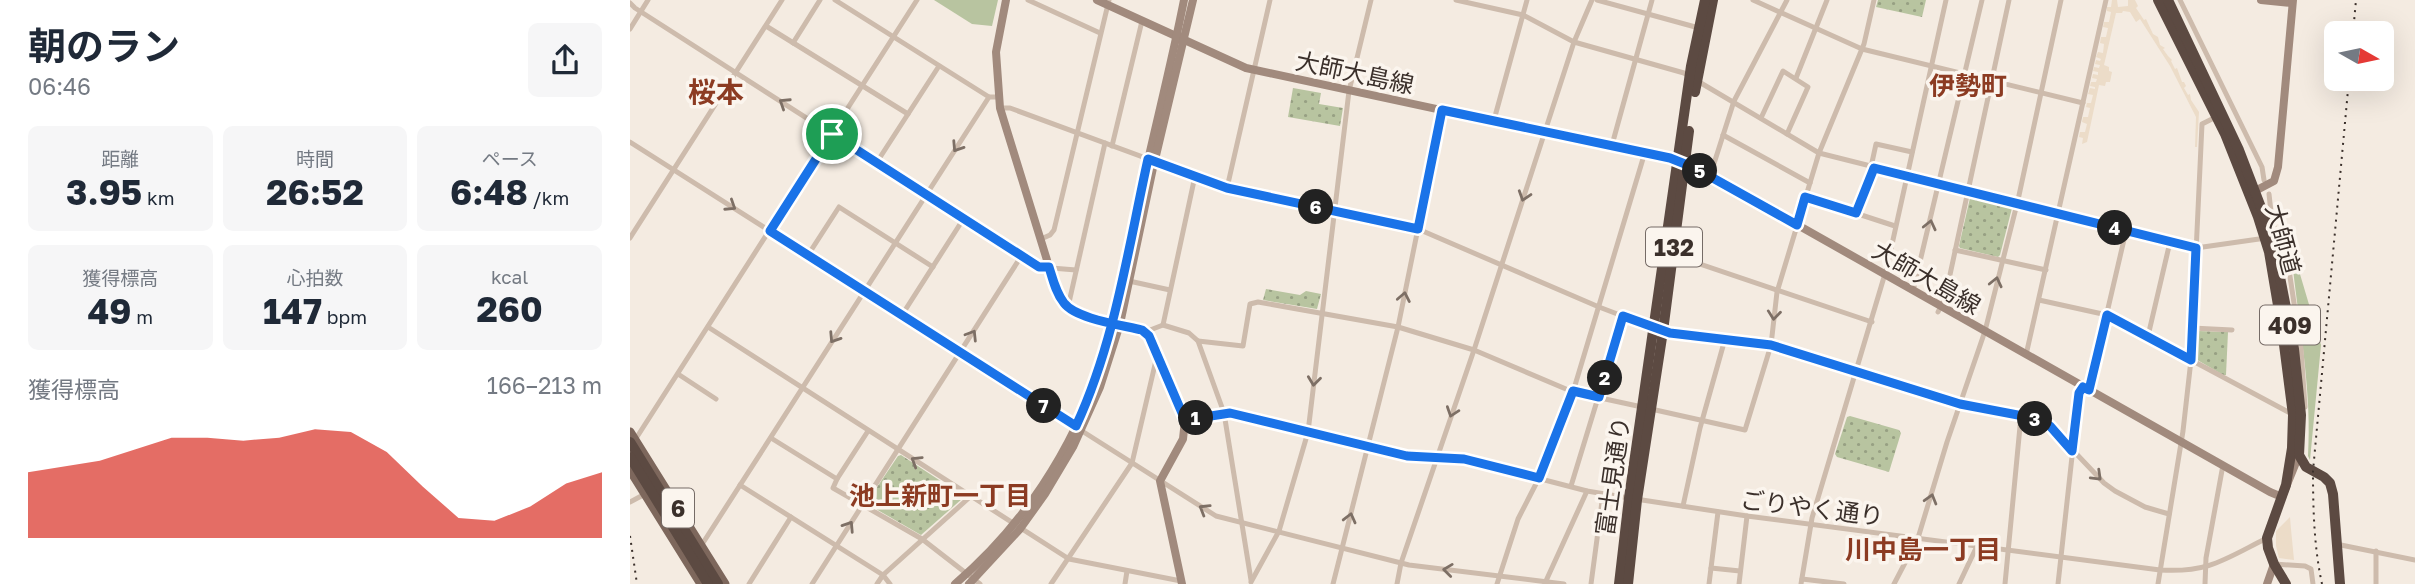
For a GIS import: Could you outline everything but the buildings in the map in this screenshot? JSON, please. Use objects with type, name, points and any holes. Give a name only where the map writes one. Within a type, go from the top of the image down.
[{"type":"highway","name":"富士見通り","points":[[1659,330],[1705,0]]},
{"type":"highway","name":"富士見通り","points":[[1693,77],[1713,0]]},
{"type":"highway","name":"大師道","points":[[2158,0],[2216,117],[2269,237]]},
{"type":"highway","name":"409","points":[[2168,0],[2246,166],[2255,191]]},
{"type":"highway","name":"富士見通り","points":[[1619,584],[1673,255],[1681,162]]},
{"type":"highway","name":"大師道","points":[[2255,191],[2291,330],[2300,456]]},
{"type":"highway","name":"大師道","points":[[2267,538],[2288,473],[2297,415]]},
{"type":"highway","points":[[632,438],[718,584]]},
{"type":"highway","points":[[2300,456],[2306,467],[2330,483],[2340,584]]},
{"type":"highway","points":[[630,457],[708,584]]},
{"type":"highway","name":"富士見通り","points":[[1628,584],[1633,499]]},
{"type":"highway","points":[[2267,538],[2274,564],[2286,584]]},
{"type":"main road","name":"6","points":[[632,438],[725,584]]},
{"type":"main road","name":"6","points":[[630,470],[701,584]]},
{"type":"street","points":[[630,29],[649,0]]},
{"type":"street","points":[[630,238],[782,0]]},
{"type":"street","points":[[793,43],[820,0]]},
{"type":"street","points":[[708,327],[1069,559],[1182,582],[1160,481],[1183,439],[1185,420],[1149,336],[1145,332],[1079,313],[1068,307],[1059,296],[1000,108],[993,97],[835,0]]},
{"type":"street","points":[[632,438],[678,374],[917,0]]},
{"type":"street","points":[[687,562],[701,546],[926,195],[993,97],[996,52],[1006,0]]},
{"type":"street","points":[[1028,0],[1100,33]]},
{"type":"street","name":"大師大島線","points":[[1097,0],[1108,2],[1142,21],[1254,70],[1645,152],[1681,162],[1797,225],[1884,278],[1941,306],[2086,388],[2222,468],[2282,497]]},
{"type":"street","points":[[1180,38],[1184,0]]},
{"type":"street","points":[[1116,323],[1180,38],[1193,0]]},
{"type":"street","points":[[1227,188],[1270,0]]},
{"type":"street","points":[[1252,583],[1279,531],[1308,432],[1349,90],[1371,0]]},
{"type":"street","points":[[1455,0],[1523,15],[1574,42],[1693,77],[1819,153],[2196,248],[2269,237]]},
{"type":"street","points":[[1494,120],[1527,0]]},
{"type":"street","points":[[1397,584],[1401,563],[1474,350],[1574,42],[1592,0]]},
{"type":"street","points":[[1597,0],[1699,28]]},
{"type":"street","points":[[1612,145],[1652,0]]},
{"type":"street","points":[[1754,0],[1862,49],[2083,103]]},
{"type":"street","points":[[1710,177],[1734,101],[1787,0]]},
{"type":"street","points":[[1796,78],[1827,0]]},
{"type":"street","points":[[1198,341],[1243,346],[1249,307],[1252,303],[1322,313],[1398,327],[1474,350],[1573,391],[1745,430],[1771,345],[1777,292],[1805,197],[1819,153],[1862,49],[1874,0]]},
{"type":"street","points":[[1844,584],[1802,581],[1810,524],[1884,278],[1946,0]]},
{"type":"street","points":[[1913,291],[1982,0]]},
{"type":"street","points":[[1941,306],[2009,0]]},
{"type":"street","points":[[1894,584],[1918,538],[1985,331],[2017,203],[2061,0]]},
{"type":"street","points":[[2026,355],[2106,0]]},
{"type":"street","points":[[2180,0],[2262,167],[2264,180]]},
{"type":"street","points":[[2255,191],[2274,181],[2278,167],[2292,2],[2261,0]]},
{"type":"street","points":[[1041,239],[1054,230],[1108,2]]},
{"type":"street","points":[[630,3],[1039,267],[1076,271]]},
{"type":"street","points":[[1112,146],[1142,21]]},
{"type":"street","points":[[766,26],[908,114]]},
{"type":"street","points":[[877,162],[939,65]]},
{"type":"street","points":[[1761,118],[1783,71],[1796,78],[1808,87],[1787,134]]},
{"type":"street","points":[[1000,108],[1010,108],[1227,188],[1418,229],[1659,330],[1771,345],[1960,404],[2034,418],[2050,426],[2072,451],[2115,491],[2145,507],[2169,514]]},
{"type":"street","points":[[1333,584],[1398,327],[1442,110]]},
{"type":"street","points":[[2158,584],[2191,360],[2202,124],[2216,117]]},
{"type":"street","points":[[1723,135],[1810,183]]},
{"type":"street","points":[[630,142],[1216,516],[1401,563],[1564,584]]},
{"type":"street","points":[[1068,307],[1105,143]]},
{"type":"street","points":[[1856,213],[1873,167],[1876,144],[1912,152]]},
{"type":"street","points":[[1497,584],[1518,519],[1539,478],[1573,391],[1645,152]]},
{"type":"street","points":[[955,584],[973,580],[1017,526],[1079,428],[1128,281],[1151,160]]},
{"type":"street","points":[[1163,325],[1195,176]]},
{"type":"street","points":[[2269,194],[2272,221],[2289,270],[2301,349],[2305,415],[2300,456],[2282,497]]},
{"type":"street","points":[[1805,197],[1895,226]]},
{"type":"street","points":[[808,255],[839,207],[933,267]]},
{"type":"street","points":[[902,315],[964,218]]},
{"type":"street","points":[[2058,584],[2079,393],[2086,388],[2107,315],[2126,231]]},
{"type":"street","points":[[2148,336],[2170,242]]},
{"type":"street","points":[[1955,250],[2046,270]]},
{"type":"street","points":[[1673,255],[1871,322]]},
{"type":"street","points":[[812,584],[1022,256]]},
{"type":"street","points":[[1128,281],[1170,290]]},
{"type":"street","points":[[2039,299],[2107,315],[2297,415]]},
{"type":"street","points":[[1572,486],[1623,316]]},
{"type":"street","points":[[1145,332],[1163,325],[1189,333],[1198,341],[1224,413],[1252,583]]},
{"type":"street","points":[[2192,328],[2232,330]]},
{"type":"street","points":[[1683,506],[1702,421],[1725,339]]},
{"type":"street","points":[[1051,584],[1132,463],[1157,356]]},
{"type":"street","points":[[678,374],[716,399]]},
{"type":"street","points":[[1185,420],[1224,413]]},
{"type":"street","name":"ごりやく通り","points":[[1224,413],[1407,456],[1464,459],[1603,494],[1747,516],[2160,570],[2183,572],[2206,568],[2267,538]]},
{"type":"street","points":[[2005,584],[2021,416]]},
{"type":"street","points":[[868,431],[833,488],[922,540],[973,580]]},
{"type":"street","points":[[771,438],[837,479]]},
{"type":"street","points":[[2205,584],[2222,468]]},
{"type":"street","points":[[740,485],[883,575],[890,584]]},
{"type":"street","points":[[1545,583],[1587,491]]},
{"type":"street","points":[[630,502],[645,494]]},
{"type":"street","points":[[1591,584],[1603,494]]},
{"type":"street","points":[[877,584],[883,575],[971,496]]},
{"type":"street","points":[[1709,584],[1718,512]]},
{"type":"street","points":[[1739,584],[1747,516]]},
{"type":"street","points":[[749,584],[791,517]]},
{"type":"street","points":[[2336,544],[2415,560]]},
{"type":"street","points":[[1959,584],[1977,546]]},
{"type":"street","points":[[2376,551],[2376,584]]},
{"type":"street","points":[[2267,584],[2274,564],[2305,566],[2311,569],[2313,584]]},
{"type":"street","points":[[1711,568],[1740,571]]},
{"type":"street","points":[[1125,584],[1127,571]]},
{"type":"green space","points":[[934,0],[998,0],[992,26],[972,24]]},
{"type":"green space","points":[[1878,0],[1926,0],[1922,17],[1876,7]]},
{"type":"green space","points":[[1293,88],[1321,93],[1319,104],[1343,108],[1340,126],[1288,117]]},
{"type":"green space","points":[[1972,196],[2012,208],[1998,257],[1959,246]]},
{"type":"green space","points":[[2297,264],[2321,345],[2310,460],[2307,386],[2293,269]]},
{"type":"green space","points":[[1266,289],[1300,295],[1306,291],[1321,294],[1317,309],[1263,300]]},
{"type":"green space","points":[[2198,331],[2228,332],[2226,375],[2194,358]]},
{"type":"green space","points":[[1847,417],[1899,430],[1901,433],[1889,472],[1837,457],[1835,454]]},
{"type":"green space","points":[[901,455],[963,498],[921,535],[867,502]]},
{"type":"shaded area","points":[[2112,0],[2117,0],[2118,7],[2128,6],[2128,0],[2135,0],[2138,6],[2136,8],[2144,20],[2146,19],[2153,34],[2158,37],[2175,69],[2177,68],[2186,86],[2184,88],[2199,112],[2197,147],[2196,117],[2170,66],[2140,19],[2136,22],[2130,12],[2123,11],[2116,13],[2104,65],[2112,72],[2110,82],[2106,82],[2105,86],[2099,85],[2087,142],[2082,144],[2080,132],[2085,132],[2087,124],[2082,122],[2083,117],[2088,117],[2090,108],[2086,107],[2087,103],[2091,103],[2093,95],[2088,94],[2090,88],[2095,89],[2090,86],[2091,82],[2096,82],[2097,79],[2092,78],[2093,74],[2098,75],[2098,72],[2093,71],[2094,67],[2099,68],[2100,65],[2095,64],[2096,60],[2101,59],[2096,57],[2098,52],[2103,53],[2104,44],[2100,43],[2101,37],[2106,37],[2108,28],[2103,27],[2104,22],[2109,22],[2111,12],[2107,11],[2107,7],[2111,7]]},
{"type":"shaded area","points":[[2290,517],[2294,560],[2279,558],[2276,546],[2276,531]]},
{"type":"railway","points":[[2354,21],[2356,0]]},
{"type":"railway","points":[[2322,584],[2314,528],[2313,471],[2348,91]]},
{"type":"railway","points":[[630,536],[637,584]]},
{"type":"district","name":"伊勢町","points":[[1968,85]]},
{"type":"district","name":"桜本","points":[[716,91]]},
{"type":"district","name":"池上新町一丁目","points":[[940,495]]},
{"type":"district","name":"川中島一丁目","points":[[1923,549]]},
{"type":"route","points":[[832,134],[770,231],[1076,426],[1101,365],[1112,323],[1148,159],[1227,188],[1418,229],[1442,110],[1670,158],[1695,168],[1797,225],[1805,197],[1856,213],[1874,168],[2196,248],[2191,360],[2107,315],[2089,390],[2083,387],[2079,393],[2072,451],[2050,426],[2034,418],[1960,404],[1771,345],[1670,333],[1623,316],[1599,397],[1573,391],[1539,478],[1464,459],[1407,456],[1230,413],[1185,420],[1145,332],[1142,330],[1112,323],[1072,310],[1059,296],[1049,267],[1039,267],[832,134]]}]
